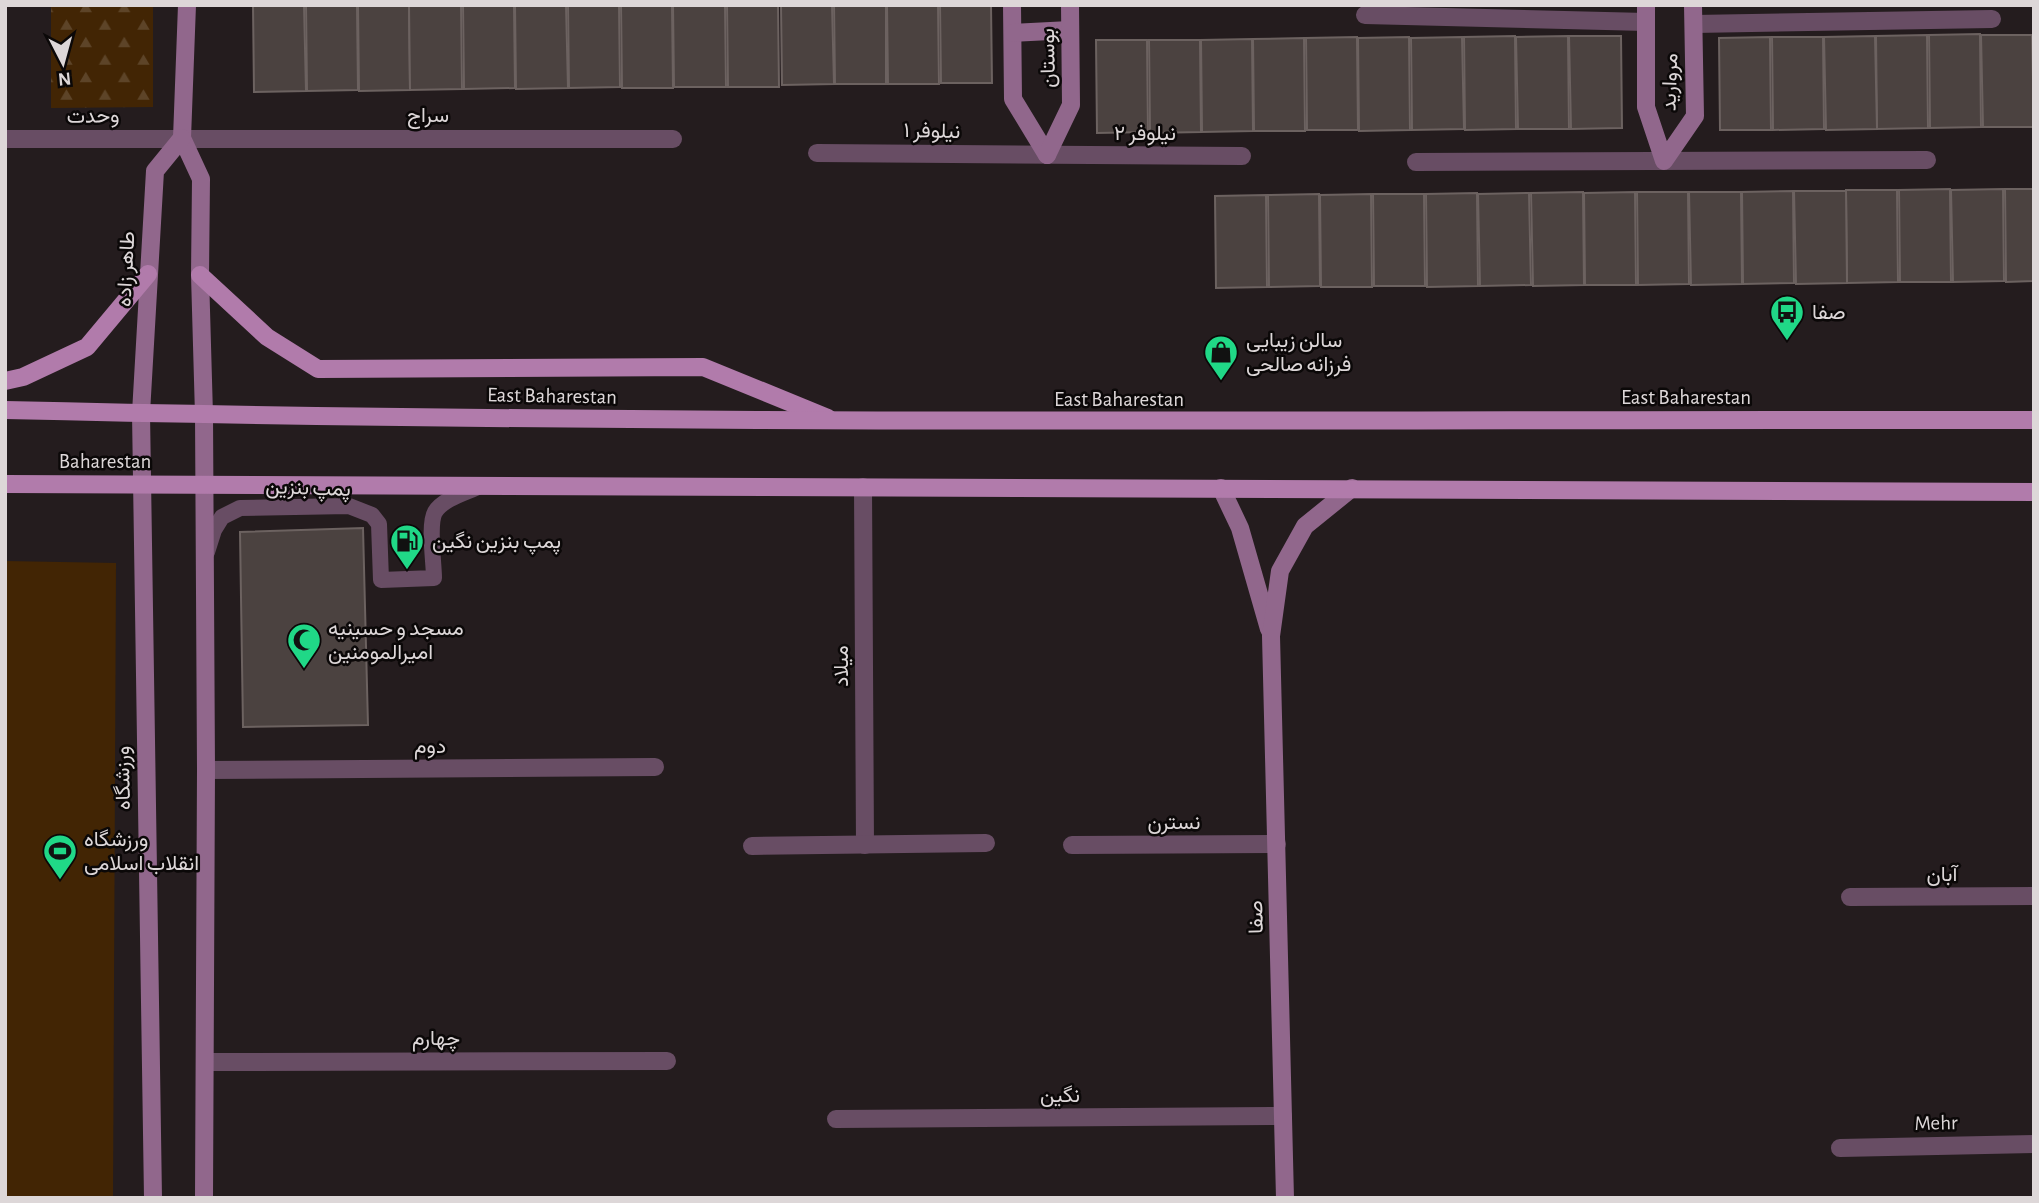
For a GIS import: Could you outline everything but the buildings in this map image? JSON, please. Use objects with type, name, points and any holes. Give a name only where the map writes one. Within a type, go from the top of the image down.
[{"type":"main road","points":[[5,381],[23,377],[87,347],[148,274]]},
{"type":"main road","points":[[200,275],[267,337],[318,369],[703,367],[837,422]]},
{"type":"main road","points":[[5,410],[204,415]]},
{"type":"main road","name":"East Baharestan","points":[[204,415],[837,422],[2034,421]]},
{"type":"main road","name":"Baharestan","points":[[5,484],[204,484]]},
{"type":"main road","points":[[204,484],[2034,492]]},
{"type":"street","points":[[187,5],[182,138],[201,179],[206,770],[204,1198]]},
{"type":"street","name":"بوستان","points":[[1012,5],[1013,99],[1047,155]]},
{"type":"street","name":"بوستان","points":[[1047,155],[1071,105],[1070,5]]},
{"type":"street","name":"مروارید","points":[[1664,162],[1695,116],[1693,5]]},
{"type":"street","points":[[1365,15],[1646,14]]},
{"type":"street","name":"مروارید","points":[[1646,14],[1646,107],[1664,162]]},
{"type":"street","points":[[1694,24],[1992,19]]},
{"type":"street","points":[[1013,33],[1070,30]]},
{"type":"street","name":"سراج","points":[[182,138],[673,139]]},
{"type":"street","name":"وحدت","points":[[5,139],[182,138]]},
{"type":"street","name":"طاهر زاده","points":[[142,484],[141,413],[155,171],[182,138]]},
{"type":"street","name":"نیلوفر ۱","points":[[817,153],[1047,155]]},
{"type":"street","name":"نیلوفر ۲","points":[[1047,155],[1242,156]]},
{"type":"street","points":[[1416,162],[1927,160]]},
{"type":"street","name":"ورزشگاه","points":[[142,484],[153,1198]]},
{"type":"street","name":"میلاد","points":[[863,487],[865,845]]},
{"type":"street","points":[[1221,488],[1240,528],[1271,635]]},
{"type":"street","points":[[1271,635],[1280,571],[1304,526],[1352,488]]},
{"type":"street","name":"صفا","points":[[1271,635],[1285,1198]]},
{"type":"street","name":"دوم","points":[[206,770],[655,767]]},
{"type":"street","points":[[752,846],[986,843]]},
{"type":"street","name":"نسترن","points":[[1072,845],[1276,844]]},
{"type":"street","name":"آبان","points":[[1850,897],[2034,896]]},
{"type":"street","name":"چهارم","points":[[206,1062],[667,1061]]},
{"type":"street","name":"نگین","points":[[836,1119],[1283,1116]]},
{"type":"street","name":"Mehr","points":[[1840,1148],[2034,1144]]},
{"type":"lane","name":"پمپ بنزین","points":[[204,561],[214,530],[222,517],[240,508],[349,506],[372,515],[379,524],[381,580],[434,578],[432,519],[436,510],[448,500],[478,487]]},
{"type":"green space","points":[[51,5],[153,5],[153,107],[51,108]]},
{"type":"green space","name":"ورزشگاه انقلاب اسلامی","points":[[5,561],[116,563],[113,1198],[5,1198]]},
{"type":"place","name":"صفا","points":[[1787,342]]},
{"type":"place","name":"سالن زیبایی فرزانه صالحی","points":[[1221,382]]},
{"type":"place","name":"پمپ بنزین نگین","points":[[407,571]]},
{"type":"place","name":"مسجد و حسینیه امیرالمومنین","points":[[304,670]]},
{"type":"place","name":"ورزشگاه انقلاب اسلامی","points":[[60,881]]}]
